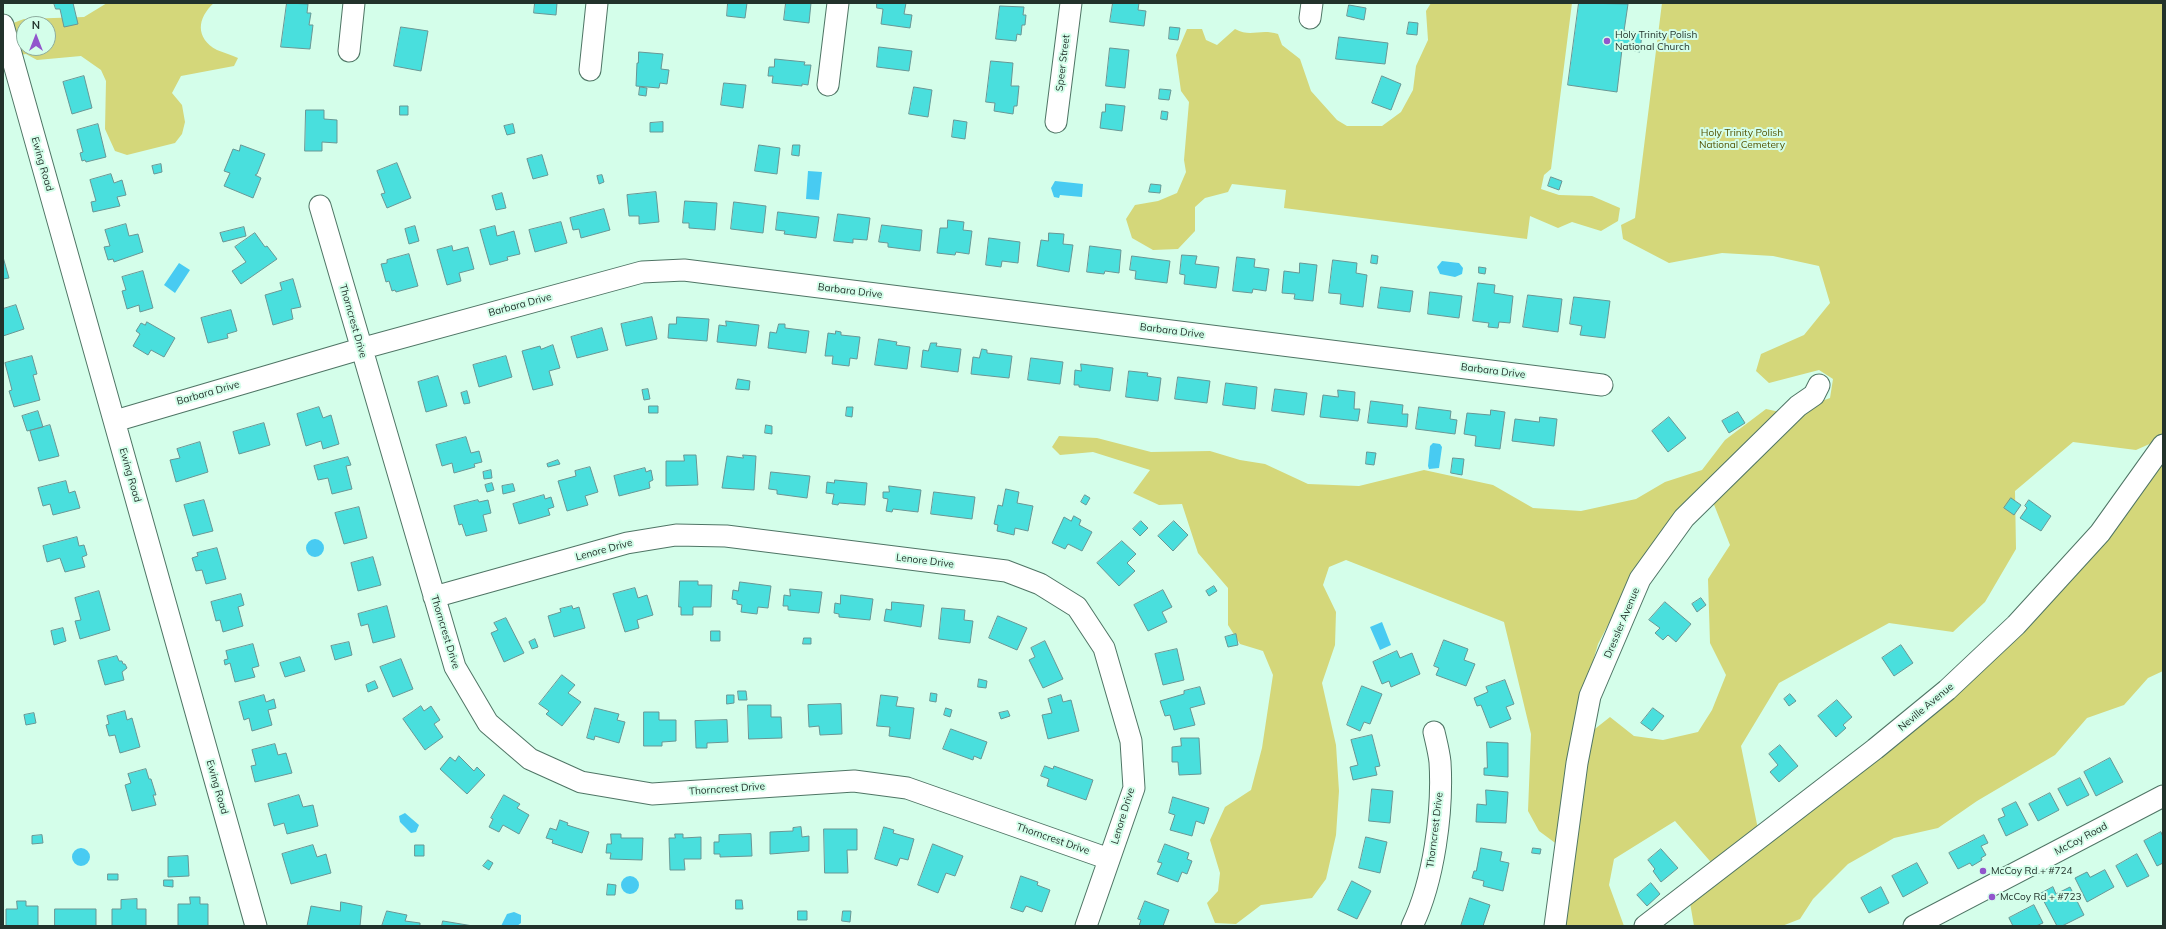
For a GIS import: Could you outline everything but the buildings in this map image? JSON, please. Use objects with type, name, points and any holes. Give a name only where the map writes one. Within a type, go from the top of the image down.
[{"type":"street","points":[[349,51],[354,3]]},
{"type":"street","points":[[590,70],[597,3]]},
{"type":"street","points":[[828,85],[838,3]]},
{"type":"street","name":"Speer Street","points":[[1056,122],[1071,3]]},
{"type":"street","name":"Ewing Road","points":[[3,25],[6,52],[115,421],[256,926]]},
{"type":"street","name":"Thorncrest Drive","points":[[320,206],[360,349],[455,667],[488,723],[530,759],[581,782],[652,794],[854,781],[907,788],[1110,859]]},
{"type":"street","name":"Barbara Drive","points":[[115,421],[360,349],[642,272],[684,270],[1602,385]]},
{"type":"street","name":"Dressler Avenue","points":[[1555,926],[1577,763],[1590,696],[1640,579],[1684,518],[1798,406],[1814,395],[1819,385]]},
{"type":"street","name":"Neville Avenue","points":[[1646,926],[1875,749],[1947,690],[2016,625],[2100,533],[2163,445]]},
{"type":"street","name":"Lenore Drive","points":[[434,597],[627,543],[676,535],[726,536],[1006,571],[1040,584],[1077,607],[1104,648],[1131,741],[1134,788],[1086,926]]},
{"type":"street","name":"Thorncrest Drive","points":[[1412,926],[1417,916],[1428,877],[1435,840],[1440,794],[1440,760],[1434,732]]},
{"type":"street","name":"McCoy Road","points":[[1914,926],[2163,796]]},
{"type":"green space","points":[[107,3],[214,3],[204,15],[201,28],[202,34],[205,40],[217,50],[238,58],[234,66],[181,76],[172,93],[182,105],[185,122],[182,134],[175,143],[127,155],[115,151],[105,129],[106,81],[101,70],[81,56],[37,60],[30,56],[56,56],[56,18],[84,17]]},
{"type":"green space","points":[[1431,3],[1572,3],[1551,169],[1544,175],[1541,189],[1559,195],[1592,196],[1620,208],[1618,221],[1601,231],[1572,222],[1558,228],[1530,216],[1527,239],[1284,208],[1286,190],[1232,184],[1228,192],[1205,198],[1195,207],[1195,231],[1178,249],[1153,250],[1132,238],[1126,219],[1135,205],[1158,201],[1177,193],[1186,172],[1184,160],[1189,102],[1181,91],[1176,55],[1187,29],[1202,29],[1206,40],[1217,45],[1235,29],[1246,33],[1271,32],[1278,34],[1282,45],[1300,59],[1311,91],[1337,120],[1347,126],[1382,126],[1401,112],[1413,90],[1416,66],[1428,40],[1426,11]]},
{"type":"green space","name":"Holy Trinity Polish National Cemetery","points":[[1662,3],[2163,3],[2163,438],[2136,450],[2073,442],[2015,491],[2016,549],[1985,602],[1953,632],[1889,623],[1779,683],[1741,746],[1759,834],[1716,868],[1675,821],[1614,859],[1609,885],[1624,926],[1557,926],[1586,736],[1610,717],[1634,736],[1663,740],[1698,732],[1712,710],[1726,675],[1710,643],[1708,579],[1730,545],[1711,497],[1800,409],[1830,398],[1833,379],[1819,370],[1769,383],[1756,371],[1761,354],[1804,335],[1830,303],[1819,266],[1773,256],[1722,253],[1669,263],[1623,239],[1621,225],[1635,218]]},
{"type":"green space","points":[[16,22],[16,56],[13,56],[5,26]]},
{"type":"green space","points":[[1766,409],[1789,414],[1640,564],[1598,644],[1575,723],[1562,848],[1539,831],[1528,811],[1531,734],[1504,622],[1346,560],[1329,567],[1323,585],[1336,612],[1335,645],[1322,683],[1336,745],[1339,791],[1336,835],[1326,879],[1312,898],[1261,905],[1236,924],[1215,923],[1207,903],[1218,891],[1220,873],[1210,840],[1225,807],[1251,790],[1262,748],[1273,675],[1263,651],[1240,644],[1228,625],[1228,588],[1198,553],[1182,504],[1159,505],[1133,493],[1150,470],[1093,452],[1060,455],[1052,447],[1059,436],[1097,438],[1151,452],[1210,451],[1240,460],[1265,464],[1308,484],[1359,486],[1424,470],[1493,485],[1533,508],[1581,511],[1636,499],[1665,482],[1702,470],[1725,440]]},
{"type":"green space","points":[[2163,449],[2163,671],[2148,678],[2124,705],[2087,718],[2055,755],[1977,801],[1938,828],[1894,838],[1848,864],[1813,899],[1800,919],[1782,926],[1694,926],[1689,897],[1947,695]]},
{"type":"water","points":[[808,171],[822,172],[819,200],[806,199]]},
{"type":"water","points":[[1055,181],[1083,184],[1082,197],[1060,195],[1059,198],[1054,197],[1051,188]]},
{"type":"water","points":[[1442,261],[1459,263],[1463,268],[1462,274],[1455,277],[1440,274],[1437,267]]},
{"type":"water","points":[[179,263],[190,270],[175,293],[164,285]]},
{"type":"water","points":[[1433,443],[1440,444],[1442,447],[1439,468],[1429,469],[1430,446]]},
{"type":"water","points":[[311,539],[319,539],[324,544],[322,555],[319,557],[311,557],[306,552],[306,544]]},
{"type":"water","points":[[1382,622],[1391,645],[1380,650],[1370,627]]},
{"type":"water","points":[[405,813],[419,825],[416,832],[411,833],[400,822],[399,816]]},
{"type":"water","points":[[77,848],[85,848],[90,853],[88,864],[85,866],[77,866],[72,861],[72,853]]},
{"type":"water","points":[[626,876],[634,876],[639,881],[637,892],[634,894],[626,894],[621,889],[621,881]]},
{"type":"water","points":[[514,912],[521,915],[521,923],[517,926],[501,926],[507,914]]},
{"type":"place","name":"Holy Trinity Polish National Church","points":[[1607,41]]},
{"type":"place","name":"McCoy Rd + #724","points":[[1983,871]]},
{"type":"place","name":"McCoy Rd + #723","points":[[1992,897]]}]
